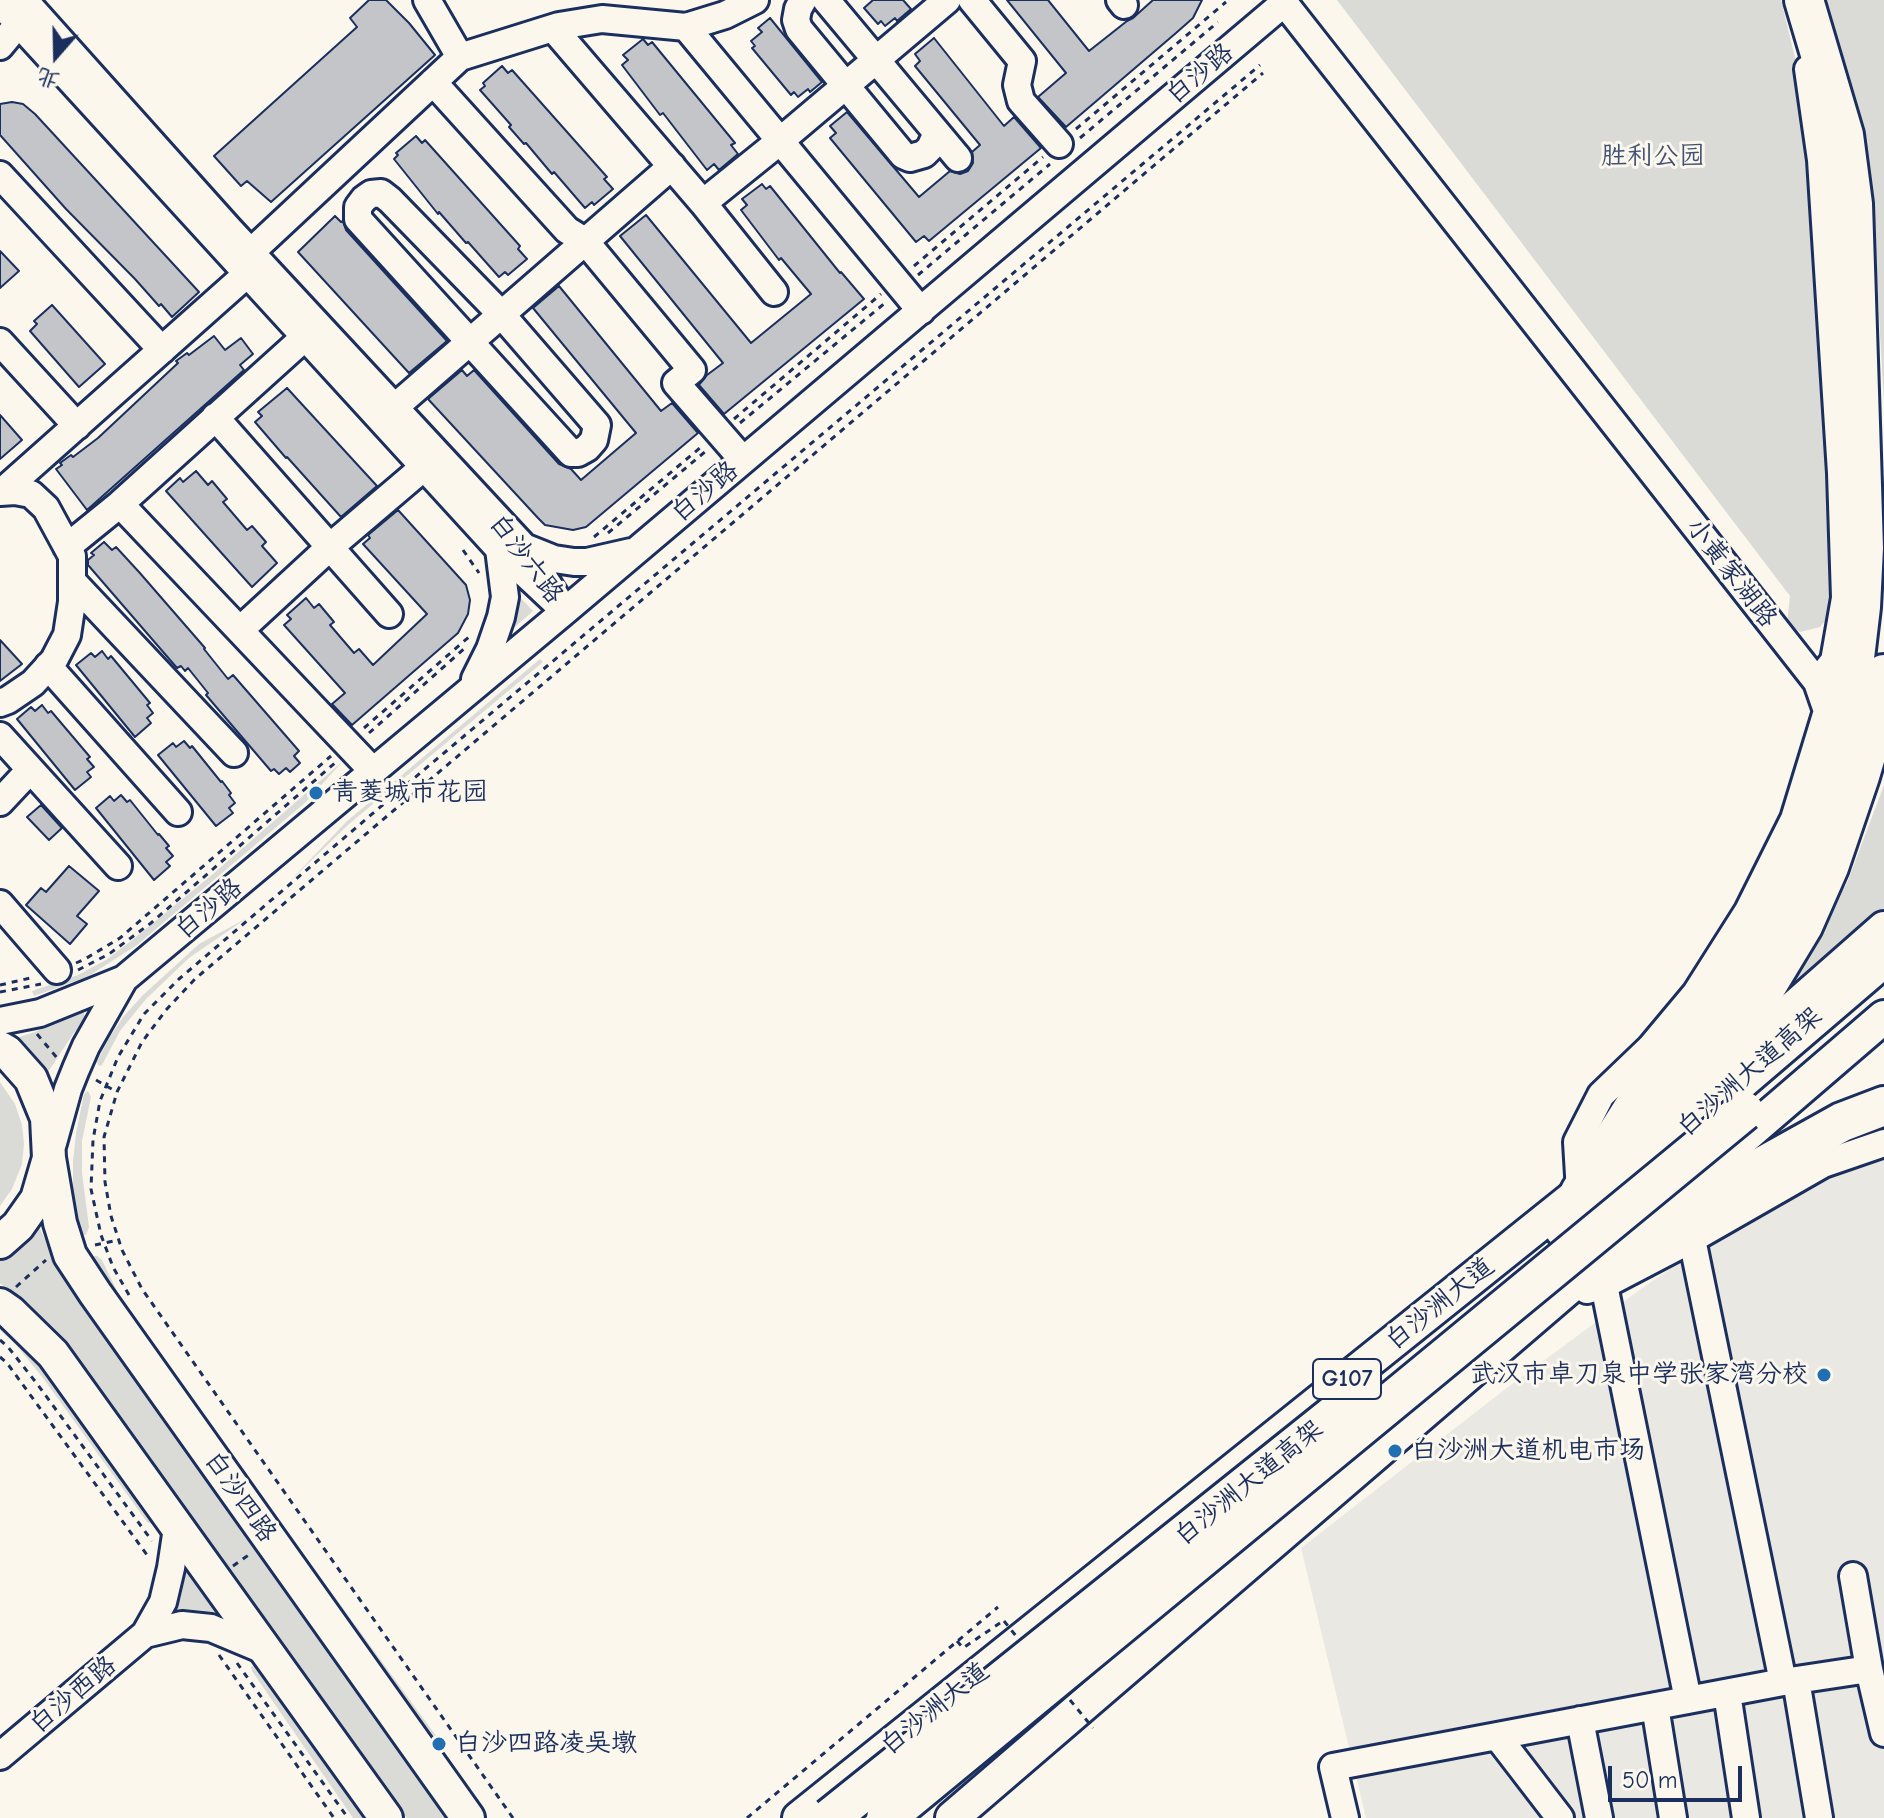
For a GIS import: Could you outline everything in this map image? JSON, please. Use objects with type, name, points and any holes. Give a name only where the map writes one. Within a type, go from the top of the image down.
[{"type":"highway","points":[[1580,1192],[1639,1099],[1740,961],[1793,873],[1830,778],[1854,666],[1864,548],[1853,204],[1844,135],[1804,0]]},
{"type":"highway","points":[[1678,1105],[1765,989],[1803,926],[1829,867],[1860,776],[1877,719],[1884,674]]},
{"type":"highway","name":"白沙洲大道高架","points":[[830,1818],[1565,1230],[1884,957]]},
{"type":"highway","name":"白沙洲大道高架","points":[[886,1818],[1744,1111],[1884,984]]},
{"type":"highway","points":[[1609,1267],[1842,1122],[1884,1106]]},
{"type":"main road","name":"白沙洲大道","points":[[799,1818],[1580,1192],[1884,928]]},
{"type":"main road","name":"G107","points":[[952,1818],[1554,1301],[1609,1267],[1884,1017]]},
{"type":"main road","points":[[0,1048],[31,1079],[47,1118],[49,1158],[37,1199],[18,1226],[0,1242]]},
{"type":"main road","name":"白沙四路","points":[[49,1158],[60,1223],[70,1255],[468,1818]]},
{"type":"main road","points":[[0,1305],[53,1354],[386,1818]]},
{"type":"street","points":[[427,0],[460,57]]},
{"type":"street","points":[[2,491],[162,350],[460,57],[553,28],[602,19],[686,27],[725,15],[755,0]]},
{"type":"street","points":[[803,0],[796,20],[799,29],[903,155],[910,158],[924,154],[937,133]]},
{"type":"street","points":[[826,0],[958,158]]},
{"type":"street","points":[[703,203],[947,0]]},
{"type":"street","points":[[972,0],[1022,61],[1017,85],[1021,101],[1059,144]]},
{"type":"street","points":[[1790,0],[1796,33],[1810,74],[1821,160],[1841,473],[1845,598],[1834,661],[1817,682]]},
{"type":"street","name":"小黄家湖路","points":[[1283,1],[1817,682],[1827,711],[1794,819],[1748,911],[1696,993],[1650,1048],[1601,1095],[1577,1142],[1580,1192]]},
{"type":"street","name":"白沙路","points":[[124,979],[921,311],[1283,1]]},
{"type":"street","name":"白沙六路","points":[[0,3],[28,8],[249,263],[305,337],[424,467],[511,548]]},
{"type":"street","points":[[0,46],[28,8]]},
{"type":"street","points":[[686,27],[921,311]]},
{"type":"street","points":[[553,28],[703,203],[774,292]]},
{"type":"street","points":[[433,82],[567,230],[585,241],[692,370],[676,383],[743,460]]},
{"type":"street","points":[[395,407],[672,166]]},
{"type":"street","points":[[0,175],[162,350]]},
{"type":"street","points":[[381,193],[390,200],[501,314],[597,425],[594,440],[587,448],[571,453],[358,219],[358,207],[364,199],[381,193]]},
{"type":"street","name":"白沙六路","points":[[249,263],[395,407],[565,611]]},
{"type":"street","points":[[67,547],[120,504],[305,337]]},
{"type":"street","points":[[0,342],[77,426]]},
{"type":"street","points":[[215,417],[389,614]]},
{"type":"street","points":[[240,630],[330,547],[424,467]]},
{"type":"street","points":[[0,703],[33,683],[54,660],[67,635],[72,602],[72,556],[46,508],[31,494],[2,491]]},
{"type":"street","points":[[120,504],[373,771]]},
{"type":"street","points":[[469,690],[490,649],[501,617],[511,548],[574,562],[635,552]]},
{"type":"street","points":[[72,581],[234,753]]},
{"type":"street","points":[[48,666],[178,812]]},
{"type":"street","points":[[0,736],[118,866]]},
{"type":"street","points":[[0,802],[30,770]]},
{"type":"street","points":[[0,904],[61,974]]},
{"type":"street","points":[[0,1021],[40,1013],[124,979]]},
{"type":"street","points":[[49,1158],[76,1069],[124,979]]},
{"type":"street","points":[[1688,1700],[1609,1267],[1692,1239],[1823,1164],[1884,1143]]},
{"type":"street","points":[[1692,1239],[1819,1818]]},
{"type":"street","points":[[145,1634],[163,1602],[161,1564],[177,1528]]},
{"type":"street","points":[[1853,1576],[1884,1733]]},
{"type":"street","points":[[145,1634],[182,1625],[210,1638],[266,1651]]},
{"type":"street","name":"白沙西路","points":[[0,1756],[145,1634]]},
{"type":"street","points":[[1345,1818],[1333,1767],[1789,1681],[1869,1669]]},
{"type":"street","points":[[1727,1693],[1746,1818]]},
{"type":"street","points":[[1655,1706],[1673,1818]]},
{"type":"street","points":[[1580,1720],[1599,1818]]},
{"type":"street","points":[[1497,1736],[1560,1818]]},
{"type":"path","points":[[587,543],[1226,2]]},
{"type":"path","points":[[137,1306],[113,1267],[101,1235],[91,1189],[93,1140],[100,1101],[118,1057],[144,1014],[179,979],[406,785],[1260,65]]},
{"type":"path","points":[[513,1818],[142,1289],[122,1250],[111,1216],[105,1182],[104,1137],[117,1092],[142,1042],[195,979],[1263,73]]},
{"type":"path","points":[[463,550],[480,575]]},
{"type":"path","points":[[0,992],[17,990],[109,954],[151,923],[472,634]]},
{"type":"path","points":[[0,985],[61,974],[120,938],[467,647]]},
{"type":"path","points":[[14,982],[17,990]]},
{"type":"path","points":[[28,1015],[35,1032],[57,1057],[117,1092]]},
{"type":"path","points":[[0,1340],[38,1385],[161,1564]]},
{"type":"path","points":[[0,1357],[161,1564]]},
{"type":"path","points":[[747,1818],[998,1607]]},
{"type":"path","points":[[957,1641],[963,1648],[1004,1621]]},
{"type":"path","points":[[210,1638],[334,1818]]},
{"type":"path","points":[[210,1638],[348,1818]]},
{"type":"shaded area","points":[[1884,1153],[1884,1818],[1366,1818],[1301,1548],[1508,1387],[1729,1228],[1852,1163]]},
{"type":"green space","name":"胜利公园","points":[[1337,0],[1781,0],[1805,99],[1837,597],[1831,614],[1820,627],[1800,632],[1787,624],[1790,596]]},
{"type":"green space","points":[[1825,0],[1884,0],[1884,404],[1875,244],[1867,170],[1851,89]]},
{"type":"green space","points":[[515,592],[533,611],[508,633]]},
{"type":"green space","points":[[540,659],[543,662],[349,824],[289,882],[346,822]]},
{"type":"green space","points":[[343,761],[306,802],[137,945],[87,977],[34,996],[32,991],[78,975],[106,960],[131,941]]},
{"type":"green space","points":[[1884,785],[1884,908],[1838,946],[1759,1021],[1847,883]]},
{"type":"green space","points":[[247,918],[189,958],[146,999],[120,1031],[99,1066],[97,1062],[108,1040],[143,995],[199,944]]},
{"type":"green space","points":[[84,1013],[85,1020],[46,1075],[13,1039],[35,1032]]},
{"type":"green space","points":[[0,1082],[15,1104],[24,1144],[22,1164],[12,1189],[0,1206]]},
{"type":"green space","points":[[88,1091],[91,1097],[82,1141],[82,1173],[89,1227],[86,1235],[78,1227],[73,1199],[73,1162],[84,1094]]},
{"type":"green space","points":[[38,1224],[52,1255],[452,1818],[407,1818],[350,1753],[38,1317],[0,1283],[0,1257]]},
{"type":"green space","points":[[93,1256],[102,1260],[123,1303],[273,1514],[266,1519],[91,1259]]},
{"type":"green space","points":[[0,1324],[32,1348],[155,1521],[152,1524],[147,1522],[43,1378],[0,1330]]},
{"type":"green space","points":[[294,1541],[439,1740],[433,1743],[287,1542]]},
{"type":"green space","points":[[188,1564],[221,1610],[176,1611],[174,1608],[180,1600]]},
{"type":"green space","points":[[256,1663],[338,1774],[363,1818],[353,1818],[252,1671],[251,1667]]},
{"type":"building","points":[[369,0],[386,0],[435,55],[271,202],[247,181],[241,186],[214,156],[357,27],[350,18]]},
{"type":"building","points":[[873,0],[903,0],[911,9],[885,26],[881,21],[878,24],[864,8]]},
{"type":"building","points":[[1007,0],[1048,0],[1089,51],[1153,0],[1202,0],[1193,18],[1066,127],[1038,97],[1066,73]]},
{"type":"building","points":[[770,18],[822,82],[810,92],[808,89],[798,97],[794,92],[791,95],[752,48],[755,46],[751,41],[762,32],[758,28]]},
{"type":"building","points":[[934,38],[1004,126],[1014,117],[1041,148],[929,241],[924,236],[916,242],[830,138],[836,133],[830,126],[847,112],[919,197],[950,171],[960,174],[968,171],[973,163],[972,152],[980,145],[915,66],[920,61],[915,54]]},
{"type":"building","points":[[643,39],[648,45],[652,42],[735,143],[731,145],[738,154],[719,170],[714,164],[707,170],[622,65],[628,60],[623,55]]},
{"type":"building","points":[[502,66],[508,73],[512,70],[607,177],[604,179],[613,189],[594,205],[592,202],[585,208],[524,144],[480,90],[485,86],[483,83]]},
{"type":"building","points":[[0,104],[23,104],[35,114],[199,292],[172,317],[66,209],[0,135]]},
{"type":"building","points":[[416,136],[422,143],[425,140],[520,246],[518,249],[527,259],[508,275],[505,272],[499,277],[438,214],[394,159],[398,155],[396,153]]},
{"type":"building","points":[[762,184],[766,189],[770,186],[864,299],[724,414],[699,385],[723,363],[620,236],[646,215],[751,343],[811,294],[781,258],[779,260],[741,210],[747,205],[742,199]]},
{"type":"building","points":[[335,216],[343,221],[346,230],[447,341],[409,373],[298,252]]},
{"type":"building","points":[[0,251],[19,271],[0,288]]},
{"type":"building","points":[[559,286],[661,411],[672,403],[698,433],[586,527],[573,530],[545,525],[428,399],[462,370],[467,376],[474,370],[559,464],[571,469],[581,480],[636,433],[533,308]]},
{"type":"building","points":[[52,305],[105,364],[79,387],[30,331],[37,324],[34,321]]},
{"type":"building","points":[[214,336],[225,350],[241,338],[253,354],[240,365],[244,370],[87,510],[56,469],[62,465],[60,463],[98,438],[178,363],[176,361]]},
{"type":"building","points":[[287,388],[377,486],[341,517],[255,422],[262,416],[258,412]]},
{"type":"building","points":[[0,415],[22,440],[0,459]]},
{"type":"building","points":[[196,471],[208,485],[212,481],[227,499],[223,502],[247,530],[252,526],[266,542],[262,546],[277,563],[252,587],[166,491],[180,478],[183,482]]},
{"type":"building","points":[[398,510],[466,585],[470,600],[468,614],[458,633],[352,725],[332,704],[345,693],[284,625],[291,619],[287,615],[306,598],[314,608],[319,604],[334,622],[330,625],[354,653],[359,649],[373,665],[427,614],[363,544],[370,538],[368,535]]},
{"type":"building","points":[[104,542],[112,550],[116,547],[205,648],[228,679],[233,675],[299,751],[294,756],[300,763],[290,772],[286,768],[279,774],[274,769],[271,771],[206,695],[208,693],[188,668],[185,671],[181,666],[177,668],[88,565],[88,560],[94,555],[91,553]]},
{"type":"building","points":[[0,640],[22,664],[0,681]]},
{"type":"building","points":[[102,651],[108,659],[111,656],[150,703],[147,705],[153,713],[147,718],[151,723],[135,737],[76,665],[91,653],[95,657]]},
{"type":"building","points":[[42,705],[48,713],[51,711],[90,757],[87,759],[94,767],[87,772],[91,777],[75,790],[17,719],[31,707],[35,711]]},
{"type":"building","points":[[184,741],[222,781],[235,803],[229,808],[233,813],[216,826],[158,755],[173,743],[176,747]]},
{"type":"building","points":[[121,795],[127,802],[130,800],[159,834],[173,856],[166,862],[170,866],[154,880],[96,808],[110,796],[114,801]]},
{"type":"building","points":[[41,805],[62,828],[49,840],[27,817]]},
{"type":"building","points":[[69,866],[99,891],[77,916],[87,924],[70,944],[26,905],[41,888],[46,892]]},
{"type":"place","name":"青菱城市花园","points":[[316,793]]},
{"type":"place","name":"武汉市卓刀泉中学张家湾分校","points":[[1824,1375]]},
{"type":"place","name":"白沙洲大道机电市场","points":[[1395,1451]]},
{"type":"place","name":"白沙四路凌吴墩","points":[[439,1744]]}]
